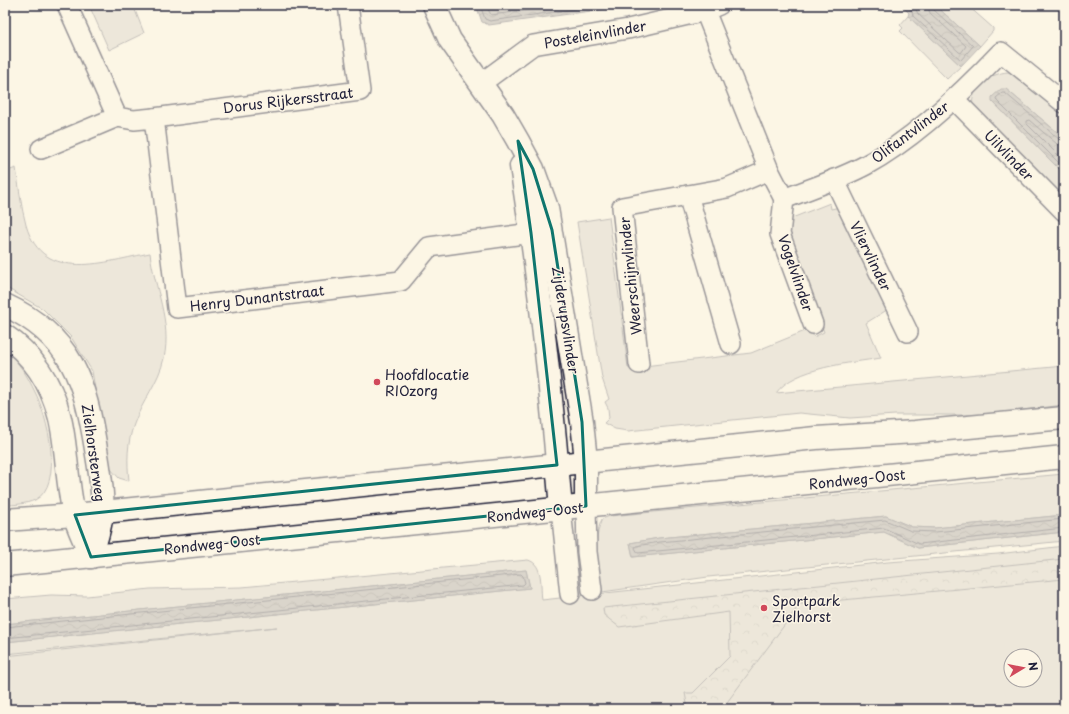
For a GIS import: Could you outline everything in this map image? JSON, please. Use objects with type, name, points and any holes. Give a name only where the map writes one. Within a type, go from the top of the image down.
[{"type":"main road","name":"Zijderupsvlinder","points":[[434,5],[450,40],[503,115],[518,141],[542,232],[580,406],[586,461],[586,506]]},
{"type":"main road","name":"Zijderupsvlinder","points":[[542,232],[561,509]]},
{"type":"main road","name":"Zielhorsterweg","points":[[5,305],[18,311],[41,326],[56,341],[76,372],[84,389],[90,412],[98,465],[102,512],[92,557]]},
{"type":"main road","name":"Zielhorsterweg","points":[[5,336],[13,341],[32,359],[48,383],[57,402],[63,426],[74,515],[92,557]]},
{"type":"main road","points":[[5,520],[74,515],[816,438],[915,432],[1064,418]]},
{"type":"main road","name":"Rondweg-Oost","points":[[5,565],[1064,457]]},
{"type":"street","points":[[67,5],[117,117]]},
{"type":"street","name":"Dorus Rijkersstraat","points":[[154,118],[360,91],[348,5]]},
{"type":"street","points":[[712,8],[769,170],[784,199]]},
{"type":"street","name":"Posteleinvlinder","points":[[480,84],[533,45],[628,29],[712,8]]},
{"type":"street","name":"Olifantvlinder","points":[[784,199],[866,165],[897,144],[954,99],[1001,52],[1064,103]]},
{"type":"street","name":"Uilvlinder","points":[[954,99],[1064,211]]},
{"type":"street","points":[[41,149],[117,117],[134,120],[154,118]]},
{"type":"street","name":"Henry Dunantstraat","points":[[154,118],[177,308],[401,281],[429,247],[542,232]]},
{"type":"street","name":"Weerschijnvlinder","points":[[639,364],[622,207],[727,188],[769,170]]},
{"type":"street","name":"Vliervlinder","points":[[834,179],[908,332]]},
{"type":"street","points":[[688,195],[731,344]]},
{"type":"street","name":"Vogelvlinder","points":[[784,199],[780,234],[813,324]]},
{"type":"street","points":[[586,506],[587,552],[592,590]]},
{"type":"street","points":[[561,509],[570,594]]},
{"type":"highlighted area","points":[[518,141],[533,169],[552,230],[582,422],[586,506],[91,557],[75,515],[557,465],[531,233]]},
{"type":"green space","points":[[89,5],[133,5],[144,33],[109,50]]},
{"type":"green space","points":[[935,5],[967,5],[993,28],[993,31],[980,46]]},
{"type":"green space","points":[[908,16],[961,66],[947,79],[900,31],[903,28],[900,25]]},
{"type":"green space","points":[[1008,72],[1022,77],[1064,112],[1064,138],[1006,89],[992,101],[1064,174],[1064,203],[973,107],[974,94],[983,83],[995,75]]},
{"type":"green space","points":[[16,168],[21,204],[26,225],[34,244],[46,256],[61,262],[78,264],[96,263],[150,253],[162,305],[166,331],[166,345],[162,367],[137,416],[130,438],[128,452],[129,481],[119,478],[108,466],[92,371],[71,337],[43,309],[5,287],[5,172]]},
{"type":"green space","points":[[830,203],[831,209],[840,207],[890,308],[866,323],[881,358],[840,364],[810,372],[796,377],[785,384],[776,393],[1064,366],[1064,405],[981,415],[895,415],[850,418],[799,413],[628,431],[615,429],[604,423],[609,418],[608,408],[605,402],[609,399],[602,378],[577,222],[609,217],[628,368],[751,353],[810,329],[814,337],[824,332],[786,235],[792,218]]},
{"type":"green space","points":[[5,351],[22,369],[40,403],[48,432],[51,449],[51,465],[49,480],[44,492],[35,500],[20,504],[5,505]]},
{"type":"green space","points":[[1064,474],[1064,515],[935,528],[912,527],[886,516],[659,538],[630,543],[633,557],[884,532],[918,548],[1064,532],[1064,541],[708,577],[602,592],[597,555],[597,536],[602,519],[610,516]]},
{"type":"green space","name":"Sportpark Zielhorst","points":[[1064,546],[1064,709],[5,709],[5,656],[277,627],[5,654],[5,642],[530,588],[526,570],[5,624],[5,599],[51,595],[87,596],[150,589],[242,587],[528,560],[537,566],[539,571],[542,600],[888,562],[998,554]]},
{"type":"green space","points":[[1064,559],[1064,579],[800,604],[722,709],[688,709],[685,693],[693,693],[730,656],[729,612],[619,627],[604,615],[603,608]]},
{"type":"water","points":[[476,5],[635,5],[489,25],[482,22]]},
{"type":"water","points":[[901,5],[935,5],[980,46],[961,66],[908,16],[909,13]]},
{"type":"water","points":[[1001,89],[1006,89],[1064,138],[1064,174],[992,101],[992,97]]},
{"type":"water","points":[[1064,515],[1064,532],[918,548],[884,532],[633,557],[630,543],[659,538],[886,516],[912,527],[935,528]]},
{"type":"water","points":[[526,570],[530,588],[5,642],[5,624]]},
{"type":"place","name":"Hoofdlocatie RIOzorg","points":[[377,382]]},
{"type":"place","name":"Sportpark Zielhorst","points":[[764,608]]}]
